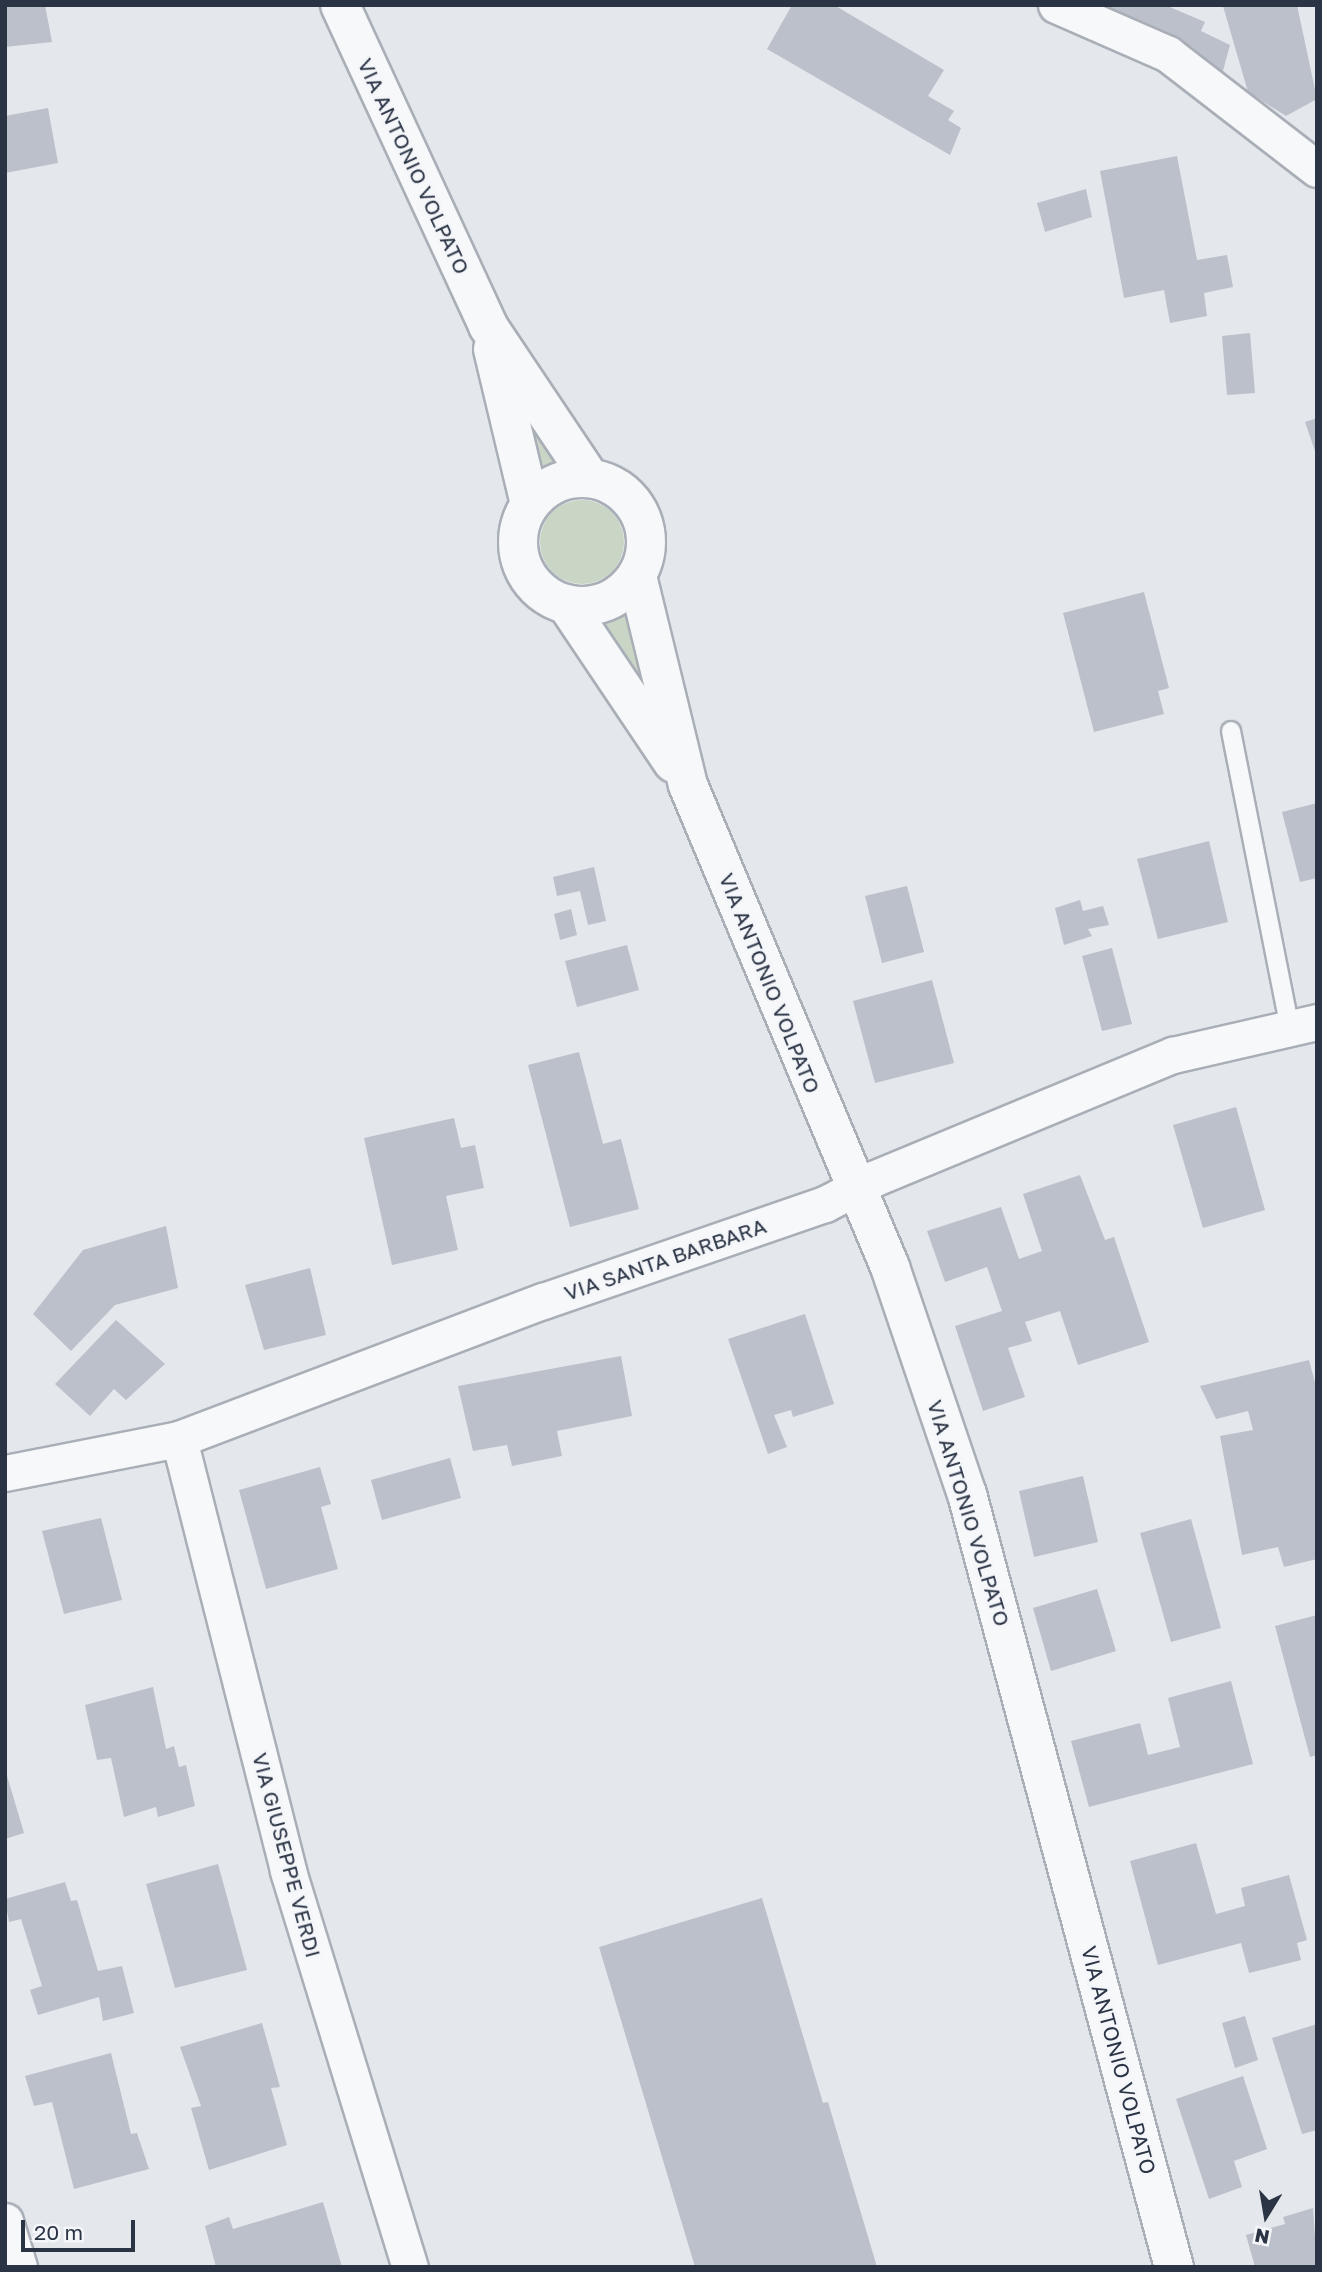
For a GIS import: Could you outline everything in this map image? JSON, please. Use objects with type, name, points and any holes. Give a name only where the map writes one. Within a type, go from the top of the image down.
[{"type":"street","name":"VIA ANTONIO VOLPATO","points":[[340,5],[488,326],[589,477]]},
{"type":"street","points":[[1056,5],[1168,54],[1317,169]]},
{"type":"street","name":"VIA ANTONIO VOLPATO","points":[[488,326],[530,504]]},
{"type":"street","points":[[589,477],[619,490],[640,514],[646,534],[645,556],[637,576],[607,602],[567,605],[544,594],[527,576],[518,552],[519,527],[530,504],[546,488],[566,480],[589,477]]},
{"type":"street","name":"VIA ANTONIO VOLPATO","points":[[637,576],[688,785],[854,1188],[890,1267],[967,1494],[1174,2267]]},
{"type":"street","name":"VIA ANTONIO VOLPATO","points":[[567,605],[688,785]]},
{"type":"street","name":"VIA SANTA BARBARA","points":[[5,1473],[179,1439],[542,1301],[825,1204],[854,1188],[1173,1055],[1308,1024]]},
{"type":"street","name":"VIA GIUSEPPE VERDI","points":[[179,1439],[288,1871],[410,2267]]},
{"type":"street","points":[[5,2221],[19,2267]]},
{"type":"lane","points":[[1231,731],[1308,1024]]},
{"type":"green space","points":[[512,384],[566,460],[533,474]]},
{"type":"green space","points":[[582,500],[605,507],[617,519],[624,542],[617,565],[605,577],[582,584],[559,577],[547,565],[540,542],[547,519],[559,507]]},
{"type":"green space","points":[[632,609],[652,702],[600,624]]},
{"type":"building","points":[[5,5],[45,5],[52,42],[5,47]]},
{"type":"building","points":[[792,5],[834,5],[944,70],[928,96],[954,111],[948,120],[961,128],[950,155],[767,49]]},
{"type":"building","points":[[1075,5],[1165,5],[1205,22],[1201,31],[1230,45],[1221,78]]},
{"type":"building","points":[[1297,5],[1317,99],[1286,116],[1248,92],[1223,6]]},
{"type":"building","points":[[48,108],[58,163],[5,173],[5,116]]},
{"type":"building","points":[[1177,156],[1197,260],[1227,255],[1233,287],[1204,293],[1207,316],[1170,323],[1164,290],[1124,298],[1100,171]]},
{"type":"building","points":[[1086,189],[1092,217],[1045,232],[1037,203]]},
{"type":"building","points":[[1250,333],[1255,393],[1227,395],[1222,336]]},
{"type":"building","points":[[1317,418],[1317,454],[1316,454],[1305,422]]},
{"type":"building","points":[[1144,592],[1169,688],[1158,691],[1164,714],[1094,732],[1063,613]]},
{"type":"building","points":[[1317,803],[1317,878],[1300,882],[1282,812]]},
{"type":"building","points":[[1209,841],[1228,922],[1158,939],[1137,859]]},
{"type":"building","points":[[594,867],[606,921],[588,925],[580,891],[557,896],[553,877]]},
{"type":"building","points":[[907,886],[924,952],[882,963],[865,896]]},
{"type":"building","points":[[1080,900],[1083,911],[1103,906],[1109,925],[1088,929],[1092,936],[1064,945],[1055,908]]},
{"type":"building","points":[[571,909],[577,935],[560,940],[554,914]]},
{"type":"building","points":[[627,945],[639,990],[577,1007],[565,961]]},
{"type":"building","points":[[1112,948],[1132,1024],[1102,1031],[1082,956]]},
{"type":"building","points":[[932,980],[954,1063],[875,1083],[853,1001]]},
{"type":"building","points":[[579,1052],[603,1144],[621,1139],[639,1209],[570,1227],[528,1065]]},
{"type":"building","points":[[1236,1107],[1265,1210],[1203,1228],[1173,1125]]},
{"type":"building","points":[[454,1118],[461,1148],[475,1145],[484,1188],[446,1196],[458,1250],[392,1265],[364,1138]]},
{"type":"building","points":[[1080,1175],[1105,1240],[1114,1237],[1149,1342],[1078,1365],[1060,1311],[1025,1322],[1032,1341],[1008,1348],[1025,1397],[983,1411],[955,1326],[1002,1311],[987,1267],[945,1282],[927,1231],[1001,1207],[1019,1259],[1042,1251],[1023,1194]]},
{"type":"building","points":[[166,1226],[178,1288],[115,1305],[71,1351],[33,1314],[83,1250]]},
{"type":"building","points":[[310,1268],[326,1335],[264,1350],[245,1285]]},
{"type":"building","points":[[805,1314],[834,1404],[793,1417],[791,1410],[774,1415],[787,1447],[768,1454],[728,1339]]},
{"type":"building","points":[[116,1320],[165,1364],[126,1400],[114,1389],[90,1416],[55,1384]]},
{"type":"building","points":[[621,1356],[632,1416],[557,1431],[562,1456],[512,1466],[507,1445],[473,1451],[458,1386]]},
{"type":"building","points":[[1309,1360],[1317,1390],[1317,1559],[1284,1567],[1278,1547],[1242,1555],[1220,1436],[1253,1430],[1248,1411],[1216,1419],[1200,1386]]},
{"type":"building","points":[[450,1458],[461,1498],[382,1520],[371,1480]]},
{"type":"building","points":[[320,1467],[331,1504],[321,1507],[338,1569],[266,1589],[239,1490]]},
{"type":"building","points":[[1083,1476],[1098,1542],[1034,1557],[1019,1491]]},
{"type":"building","points":[[101,1518],[122,1600],[64,1614],[42,1531]]},
{"type":"building","points":[[1191,1519],[1221,1628],[1171,1642],[1140,1533]]},
{"type":"building","points":[[1097,1589],[1116,1651],[1051,1671],[1033,1608]]},
{"type":"building","points":[[1317,1615],[1317,1755],[1310,1757],[1275,1626]]},
{"type":"building","points":[[1231,1681],[1253,1764],[1089,1807],[1071,1741],[1140,1723],[1148,1755],[1180,1747],[1168,1698]]},
{"type":"building","points":[[153,1687],[166,1749],[174,1746],[179,1767],[186,1765],[195,1806],[158,1817],[156,1807],[124,1817],[111,1758],[97,1760],[85,1705]]},
{"type":"building","points":[[5,1769],[24,1833],[5,1839]]},
{"type":"building","points":[[1196,1843],[1216,1914],[1245,1906],[1241,1888],[1289,1875],[1307,1940],[1297,1943],[1301,1960],[1249,1973],[1241,1943],[1158,1965],[1130,1861]]},
{"type":"building","points":[[218,1864],[247,1970],[175,1988],[146,1884]]},
{"type":"building","points":[[65,1882],[71,1901],[77,1900],[98,1971],[122,1966],[134,2013],[103,2021],[99,1997],[38,2015],[30,1990],[42,1986],[21,1919],[9,1922],[5,1899]]},
{"type":"building","points":[[762,1898],[823,2103],[828,2102],[877,2267],[695,2267],[599,1947]]},
{"type":"building","points":[[1245,2016],[1258,2060],[1235,2068],[1222,2023]]},
{"type":"building","points":[[262,2023],[280,2087],[271,2088],[287,2145],[209,2170],[191,2108],[201,2106],[180,2047]]},
{"type":"building","points":[[1317,2024],[1317,2130],[1302,2134],[1272,2038]]},
{"type":"building","points":[[111,2053],[131,2134],[137,2133],[149,2169],[74,2189],[52,2102],[34,2106],[25,2076]]},
{"type":"building","points":[[1243,2076],[1267,2149],[1234,2161],[1242,2187],[1209,2199],[1176,2099]]},
{"type":"building","points":[[323,2202],[342,2267],[216,2267],[205,2226],[229,2217],[233,2229]]},
{"type":"building","points":[[1313,2208],[1317,2267],[1255,2267],[1246,2235],[1285,2224],[1283,2217]]}]
